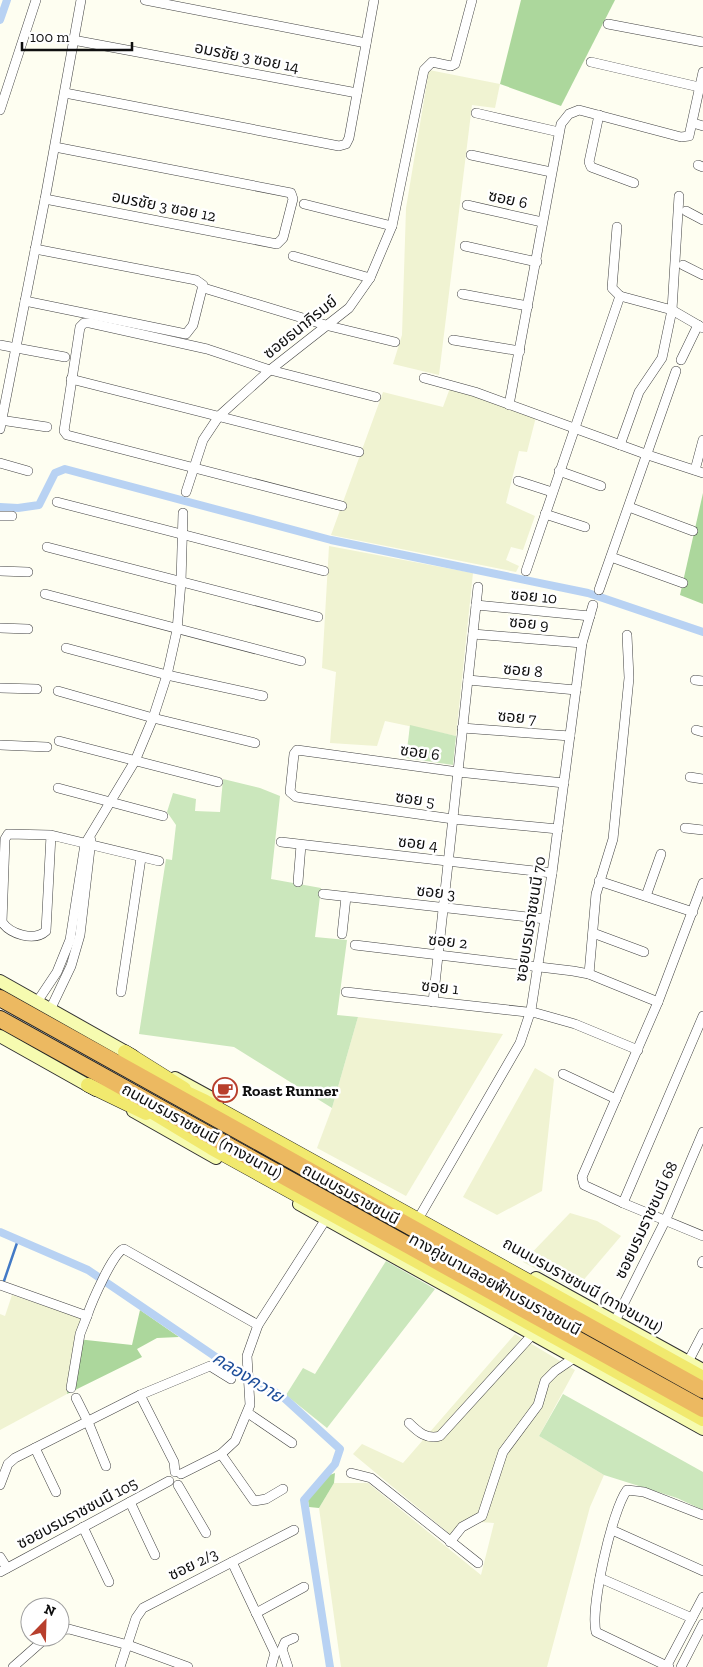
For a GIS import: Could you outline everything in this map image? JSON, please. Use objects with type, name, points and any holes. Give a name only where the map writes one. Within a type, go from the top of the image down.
[{"type":"highway","name":"ถนนบรมราชชนนี","points":[[0,998],[703,1390]]},
{"type":"highway","name":"ถนนบรมราชชนนี","points":[[0,1019],[90,1078],[703,1409]]},
{"type":"main road","name":"ถนนบรมราชชนนี (ทางขนาน)","points":[[0,981],[703,1370]]},
{"type":"main road","name":"ถนนบรมราชชนนี (ทางขนาน)","points":[[0,1036],[90,1078],[326,1219],[703,1429]]},
{"type":"main road","points":[[126,1052],[146,1067],[204,1101]]},
{"type":"main road","name":"ทางคู่ขนานลอยฟ้าบรมราชชนนี","points":[[104,1057],[204,1101],[703,1378]]},
{"type":"main road","name":"ทางคู่ขนานลอยฟ้าบรมราชชนนี","points":[[90,1078],[118,1091],[174,1126],[703,1419]]},
{"type":"street","points":[[0,110],[36,0]]},
{"type":"street","points":[[47,427],[1,423],[65,93],[80,0]]},
{"type":"street","points":[[145,0],[366,43]]},
{"type":"street","points":[[65,93],[339,146],[346,144],[350,138],[374,0]]},
{"type":"street","name":"ซอยธนาภิรมย์","points":[[186,492],[203,440],[219,416],[270,370],[329,326],[349,308],[370,278],[392,226],[424,70],[432,62],[451,66],[458,60],[472,0]]},
{"type":"street","points":[[608,24],[703,42]]},
{"type":"street","name":"อมรชัย 3 ซอย 14","points":[[73,40],[357,92]]},
{"type":"street","points":[[591,62],[699,87]]},
{"type":"street","points":[[509,405],[537,262],[542,222],[560,124],[568,114],[579,110],[681,137],[689,136],[703,72]]},
{"type":"street","points":[[476,113],[559,132]]},
{"type":"street","points":[[598,115],[589,162],[590,168],[634,183]]},
{"type":"street","points":[[693,123],[703,126]]},
{"type":"street","name":"อมรชัย 3 ซอย 12","points":[[45,199],[277,244],[284,238],[294,199],[291,193],[55,146]]},
{"type":"street","points":[[471,155],[551,172]]},
{"type":"street","points":[[620,445],[639,392],[662,358],[672,310],[679,196]]},
{"type":"street","points":[[304,204],[392,226]]},
{"type":"street","name":"ซอย 6","points":[[467,205],[542,222]]},
{"type":"street","points":[[686,211],[703,220]]},
{"type":"street","points":[[617,227],[612,288],[620,296],[672,310],[701,326],[681,360]]},
{"type":"street","points":[[465,246],[537,262]]},
{"type":"street","points":[[25,301],[186,334],[193,326],[202,285],[200,281],[196,280],[35,249]]},
{"type":"street","points":[[293,256],[370,278]]},
{"type":"street","points":[[683,265],[703,275]]},
{"type":"street","points":[[207,289],[329,326],[395,342]]},
{"type":"street","points":[[462,294],[528,306]]},
{"type":"street","points":[[526,571],[620,296]]},
{"type":"street","points":[[342,506],[67,435],[64,431],[80,327],[87,323],[207,349],[270,370],[376,397]]},
{"type":"street","points":[[453,340],[520,351]]},
{"type":"street","points":[[0,344],[65,357]]},
{"type":"street","points":[[599,590],[676,371]]},
{"type":"street","points":[[424,378],[475,392],[648,455],[699,471],[703,440]]},
{"type":"street","points":[[72,379],[359,452]]},
{"type":"street","points":[[0,463],[28,471]]},
{"type":"street","points":[[560,471],[601,486]]},
{"type":"street","points":[[518,481],[552,492]]},
{"type":"street","points":[[57,502],[324,572]]},
{"type":"street","points":[[629,507],[693,531]]},
{"type":"street","points":[[37,1002],[53,981],[63,961],[74,925],[89,842],[108,802],[135,761],[168,675],[177,630],[181,582],[183,513]]},
{"type":"street","points":[[545,514],[585,527]]},
{"type":"street","points":[[0,516],[12,516]]},
{"type":"street","points":[[47,547],[318,617]]},
{"type":"street","points":[[611,557],[683,584]]},
{"type":"street","points":[[0,572],[28,572]]},
{"type":"street","points":[[433,1002],[478,586]]},
{"type":"street","points":[[45,594],[301,661]]},
{"type":"street","name":"ซอยบรมราชชนนี 70","points":[[421,1214],[513,1055],[530,1012],[546,919],[582,643],[593,604]]},
{"type":"street","name":"ซอย 10","points":[[476,605],[590,616]]},
{"type":"street","points":[[0,628],[28,629]]},
{"type":"street","name":"ซอย 9","points":[[473,634],[582,643]]},
{"type":"street","points":[[588,974],[599,881],[613,839],[629,678],[627,635]]},
{"type":"street","points":[[66,648],[168,675],[263,696]]},
{"type":"street","name":"ซอย 8","points":[[468,680],[576,690]]},
{"type":"street","points":[[0,688],[37,689]]},
{"type":"street","points":[[58,691],[153,718],[255,743]]},
{"type":"street","name":"ซอย 7","points":[[462,728],[570,736]]},
{"type":"street","points":[[59,741],[218,782]]},
{"type":"street","points":[[0,745],[47,747]]},
{"type":"street","name":"ซอย 6","points":[[292,773],[294,752],[297,750],[458,772],[564,783]]},
{"type":"street","name":"ซอย 5","points":[[292,773],[290,792],[296,797],[453,819],[558,829]]},
{"type":"street","points":[[690,777],[703,779]]},
{"type":"street","points":[[58,788],[163,816]]},
{"type":"street","points":[[685,828],[703,830]]},
{"type":"street","points":[[51,835],[46,931],[38,936],[28,937],[6,927],[2,922],[5,839],[11,834],[51,835],[89,842],[159,862]]},
{"type":"street","points":[[50,1010],[63,986],[80,935],[89,842]]},
{"type":"street","name":"ซอย 4","points":[[281,842],[552,873]]},
{"type":"street","points":[[298,882],[301,845]]},
{"type":"street","points":[[646,896],[661,854]]},
{"type":"street","points":[[121,992],[141,858]]},
{"type":"street","points":[[599,881],[693,912]]},
{"type":"street","points":[[703,883],[658,1002],[581,1181],[584,1185],[623,1203],[666,1219],[703,1236]]},
{"type":"street","name":"ซอย 3","points":[[323,894],[546,919]]},
{"type":"street","points":[[342,934],[346,897]]},
{"type":"street","points":[[592,933],[644,952]]},
{"type":"street","name":"ซอย 2","points":[[355,945],[538,966],[588,974],[658,1002]]},
{"type":"street","points":[[53,981],[63,986]]},
{"type":"street","name":"ซอย 1","points":[[346,992],[530,1012],[575,1024],[638,1050]]},
{"type":"street","points":[[623,1203],[703,1016]]},
{"type":"street","points":[[563,1074],[616,1099]]},
{"type":"street","name":"ซอยบรมราชชนนี 68","points":[[615,1321],[666,1219],[703,1132]]},
{"type":"street","name":"ซอยบรมราชชนนี 105","points":[[3,1570],[169,1481],[170,1474],[178,1473],[221,1454],[235,1441],[248,1414],[247,1356],[258,1325],[326,1219]]},
{"type":"street","points":[[71,1388],[80,1334],[98,1290],[121,1249],[128,1249],[258,1325]]},
{"type":"street","points":[[0,1285],[87,1316]]},
{"type":"street","points":[[688,1362],[703,1333]]},
{"type":"street","points":[[409,1423],[418,1432],[426,1436],[434,1438],[440,1436],[532,1335]]},
{"type":"street","points":[[450,1542],[462,1528],[482,1516],[503,1452],[538,1405],[545,1381],[555,1371],[574,1358]]},
{"type":"street","points":[[0,1485],[8,1464],[35,1448],[140,1395],[210,1366],[231,1379]]},
{"type":"street","points":[[140,1395],[182,1480],[178,1485]]},
{"type":"street","points":[[76,1398],[106,1466]]},
{"type":"street","points":[[248,1414],[292,1443]]},
{"type":"street","points":[[35,1448],[56,1492]]},
{"type":"street","points":[[221,1454],[254,1500],[266,1498],[283,1488]]},
{"type":"street","points":[[351,1473],[370,1478],[478,1563]]},
{"type":"street","points":[[169,1481],[172,1485],[178,1485]]},
{"type":"street","points":[[178,1485],[206,1533]]},
{"type":"street","points":[[703,1515],[644,1492],[627,1490],[612,1530],[600,1578],[594,1621],[596,1632],[667,1667],[703,1597]]},
{"type":"street","points":[[130,1502],[155,1555]]},
{"type":"street","points":[[83,1528],[109,1582]]},
{"type":"street","name":"ซอย 2/3","points":[[120,1667],[136,1618],[143,1608],[294,1530]]},
{"type":"street","points":[[612,1530],[703,1571]]},
{"type":"street","points":[[0,1557],[3,1570]]},
{"type":"street","points":[[232,1562],[275,1653],[271,1667]]},
{"type":"street","points":[[600,1578],[692,1618]]},
{"type":"street","points":[[256,1613],[304,1587]]},
{"type":"street","points":[[681,1667],[703,1624]]},
{"type":"street","points":[[70,1629],[128,1646],[188,1667]]},
{"type":"street","points":[[288,1667],[282,1649],[285,1642],[294,1638]]},
{"type":"street","points":[[14,1667],[24,1663],[38,1647]]},
{"type":"green space","points":[[521,0],[615,0],[561,106],[500,84]]},
{"type":"green space","points":[[429,70],[500,84],[495,108],[472,105],[439,375],[393,364],[402,335],[406,208]]},
{"type":"green space","points":[[450,388],[536,417],[527,452],[519,451],[506,503],[535,516],[523,550],[511,547],[506,560],[519,566],[516,572],[331,535],[383,392],[443,407]]},
{"type":"green space","points":[[703,493],[703,604],[680,595]]},
{"type":"green space","points":[[329,546],[473,573],[456,736],[385,721],[377,746],[330,743],[336,672],[322,668]]},
{"type":"green space","points":[[410,725],[456,736],[453,765],[406,758]]},
{"type":"green space","points":[[223,779],[260,788],[280,796],[271,879],[321,888],[315,937],[347,940],[337,1015],[358,1017],[332,1108],[234,1047],[139,1034],[166,859],[172,860],[176,825],[167,812],[173,793],[196,799],[195,811],[220,812]]},
{"type":"green space","points":[[358,1017],[503,1034],[406,1196],[317,1148],[332,1108]]},
{"type":"green space","points":[[535,1068],[554,1079],[542,1191],[497,1215],[463,1197]]},
{"type":"green space","points":[[570,1213],[597,1221],[621,1236],[575,1290],[523,1262]]},
{"type":"green space","points":[[386,1261],[435,1289],[327,1428],[286,1395],[303,1368],[315,1374]]},
{"type":"green space","points":[[12,1295],[81,1318],[67,1394],[0,1430],[0,1314],[5,1316]]},
{"type":"green space","points":[[140,1310],[179,1337],[157,1338],[137,1349],[142,1357],[67,1394],[77,1339],[132,1345]]},
{"type":"green space","points":[[515,1334],[575,1370],[539,1436],[604,1475],[590,1507],[547,1667],[341,1667],[319,1508],[334,1483],[368,1483],[481,1575],[494,1523],[466,1521],[451,1535],[353,1454],[362,1444],[403,1463]]},
{"type":"green space","points":[[563,1394],[703,1472],[703,1510],[677,1498],[604,1475],[539,1436]]},
{"type":"green space","points":[[335,1473],[334,1483],[319,1508],[309,1507],[308,1500],[327,1476]]},
{"type":"waterway","points":[[0,20],[7,0]]},
{"type":"waterway","points":[[0,507],[18,508],[39,505],[55,473],[65,469],[331,540],[588,593],[703,632]]},
{"type":"waterway","name":"คลองควาย","points":[[0,1232],[88,1270],[232,1368],[282,1396],[340,1449],[335,1464],[304,1500],[330,1667]]},
{"type":"waterway","points":[[4,1281],[18,1240]]},
{"type":"place","name":"Roast Runner","points":[[225,1090]]}]
